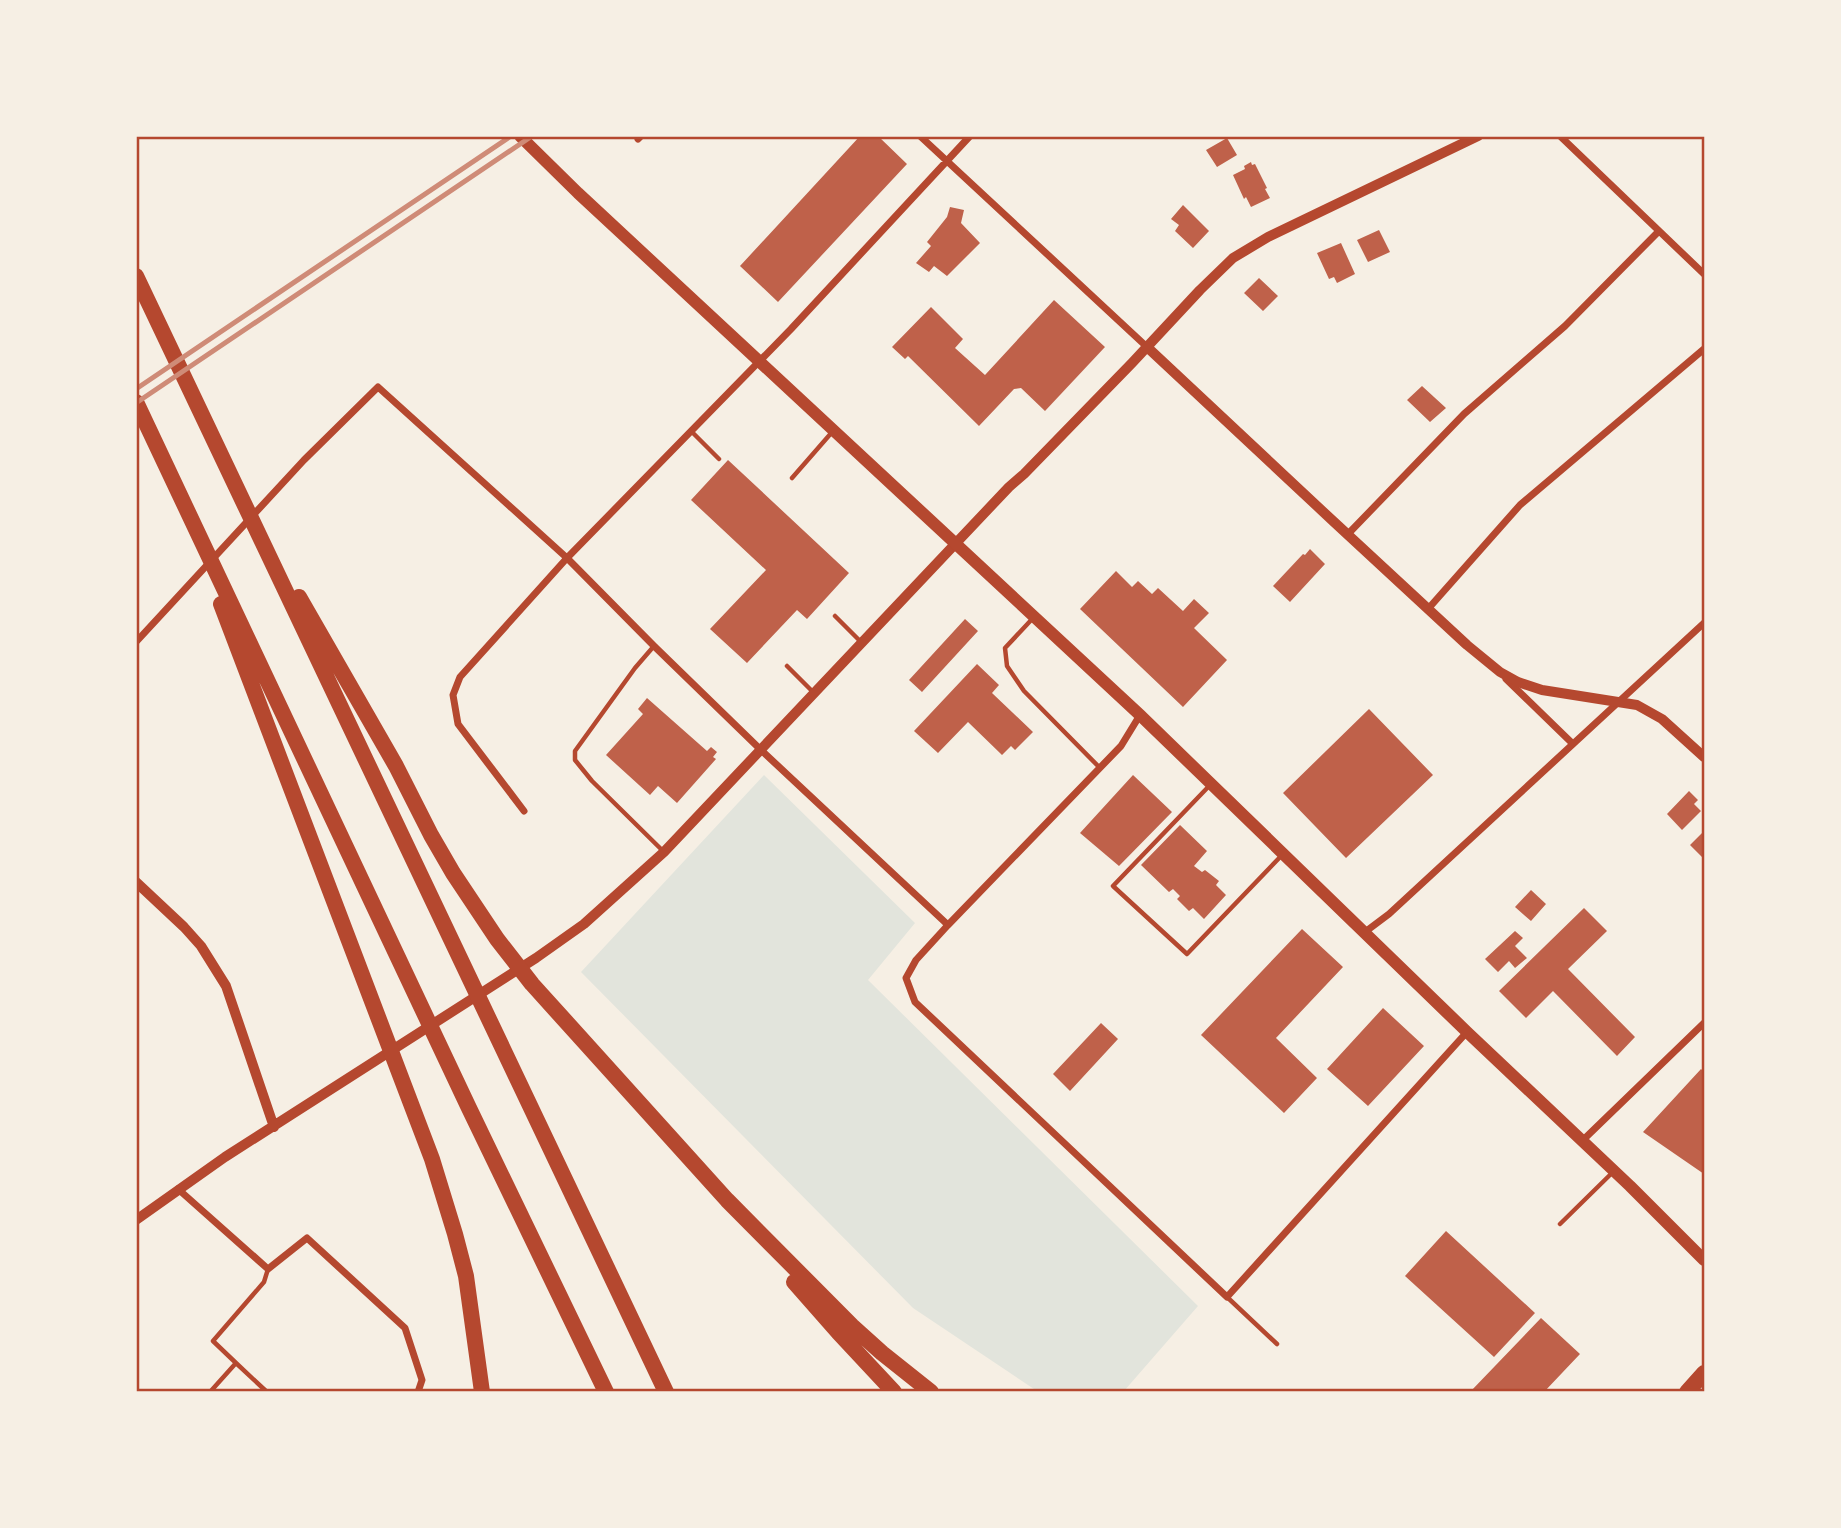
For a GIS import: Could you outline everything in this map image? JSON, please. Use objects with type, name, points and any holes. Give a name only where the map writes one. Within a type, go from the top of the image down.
[{"type":"highway","points":[[136,276],[666,1391]]},
{"type":"highway","points":[[136,402],[462,1093],[606,1391]]},
{"type":"highway","points":[[236,488],[397,766],[431,835],[497,939],[532,984],[727,1200],[852,1326],[931,1391]]},
{"type":"highway","points":[[178,491],[432,1159],[466,1276],[482,1391]]},
{"type":"highway","points":[[727,1200],[814,1305],[894,1391]]},
{"type":"highway","points":[[466,1276],[472,1391]]},
{"type":"highway","points":[[1688,1391],[1704,1373]]},
{"type":"main road","points":[[520,136],[1140,715],[1704,1260]]},
{"type":"street","points":[[919,136],[1573,744]]},
{"type":"street","points":[[524,811],[458,724],[453,695],[460,677],[567,558],[791,329],[970,136]]},
{"type":"street","points":[[136,1220],[225,1157],[536,958],[584,924],[664,852],[1009,487],[1224,266],[1241,253],[1300,222],[1478,136]]},
{"type":"street","points":[[1560,136],[1704,274]]},
{"type":"street","points":[[1348,534],[1464,414],[1565,326],[1659,231]]},
{"type":"street","points":[[1428,609],[1520,505],[1704,349]]},
{"type":"street","points":[[137,642],[304,460],[378,387],[567,558],[761,750],[948,925]]},
{"type":"street","points":[[1364,932],[1390,914],[1704,623]]},
{"type":"street","points":[[1493,667],[1518,682],[1542,690],[1637,705],[1662,719],[1704,757]]},
{"type":"street","points":[[1140,715],[1121,746],[916,960],[906,978],[915,1002],[1227,1297],[1467,1032]]},
{"type":"street","points":[[136,883],[201,946],[226,986],[274,1126]]},
{"type":"street","points":[[1582,1141],[1704,1023]]},
{"type":"street","points":[[178,1189],[268,1269],[307,1238],[405,1328],[422,1380],[418,1391]]},
{"type":"lane","points":[[691,431],[719,459]]},
{"type":"lane","points":[[792,478],[834,431]]},
{"type":"lane","points":[[835,617],[862,643]]},
{"type":"lane","points":[[1034,617],[1005,648],[1007,666],[1024,691],[1100,768]]},
{"type":"lane","points":[[654,646],[575,751],[575,760],[592,781],[664,852]]},
{"type":"lane","points":[[787,666],[814,693]]},
{"type":"lane","points":[[1211,784],[1113,886],[1186,954],[1284,854]]},
{"type":"lane","points":[[1560,1224],[1614,1171]]},
{"type":"lane","points":[[267,1391],[213,1341],[264,1282],[268,1269]]},
{"type":"lane","points":[[1227,1297],[1277,1344]]},
{"type":"lane","points":[[210,1391],[236,1363]]},
{"type":"shaded area","points":[[764,775],[915,923],[868,980],[1198,1306],[1124,1391],[1037,1391],[913,1308],[581,972]]},
{"type":"building","points":[[860,136],[878,136],[907,164],[778,302],[740,266]]},
{"type":"building","points":[[1227,138],[1237,155],[1217,167],[1206,150]]},
{"type":"building","points":[[1251,162],[1252,165],[1255,164],[1270,198],[1251,207],[1246,197],[1244,199],[1233,175],[1245,169],[1244,166]]},
{"type":"building","points":[[1183,205],[1209,231],[1193,248],[1175,231],[1179,225],[1171,219]]},
{"type":"building","points":[[950,207],[964,210],[961,223],[980,243],[947,276],[934,266],[929,272],[916,263],[931,246],[927,242],[947,217]]},
{"type":"building","points":[[1379,230],[1390,252],[1368,262],[1357,240]]},
{"type":"building","points":[[1341,243],[1355,274],[1337,283],[1334,277],[1329,279],[1317,253]]},
{"type":"building","points":[[1259,278],[1278,296],[1263,311],[1244,293]]},
{"type":"building","points":[[1054,300],[1105,347],[1045,411],[1021,388],[1014,389],[979,426],[908,356],[905,359],[892,347],[931,307],[963,339],[955,348],[985,375]]},
{"type":"building","points":[[1422,386],[1446,408],[1430,422],[1407,400]]},
{"type":"building","points":[[728,460],[849,573],[807,619],[797,610],[747,663],[710,629],[766,570],[691,500]]},
{"type":"building","points":[[1310,549],[1325,564],[1290,602],[1273,586]]},
{"type":"building","points":[[1116,571],[1132,587],[1138,581],[1152,594],[1158,588],[1183,611],[1194,599],[1209,613],[1194,628],[1227,660],[1183,707],[1080,609]]},
{"type":"building","points":[[965,619],[978,631],[922,692],[909,680]]},
{"type":"building","points":[[977,664],[999,685],[992,693],[1033,732],[1015,750],[1011,746],[1002,755],[968,722],[938,753],[914,731]]},
{"type":"building","points":[[647,698],[707,751],[711,747],[717,752],[713,757],[716,759],[677,803],[658,786],[650,795],[606,755],[643,714],[638,709]]},
{"type":"building","points":[[1369,709],[1433,775],[1346,858],[1283,793]]},
{"type":"building","points":[[1133,775],[1172,812],[1119,866],[1080,833]]},
{"type":"building","points":[[1689,791],[1698,800],[1694,804],[1701,811],[1682,830],[1667,814]]},
{"type":"building","points":[[1180,825],[1207,851],[1194,866],[1202,872],[1205,870],[1219,881],[1216,885],[1226,895],[1204,919],[1193,908],[1189,911],[1177,899],[1180,896],[1173,889],[1169,892],[1141,865]]},
{"type":"building","points":[[1704,831],[1704,859],[1690,845]]},
{"type":"building","points":[[1531,890],[1546,904],[1531,921],[1515,907]]},
{"type":"building","points":[[1584,908],[1607,931],[1568,969],[1635,1037],[1617,1056],[1553,991],[1526,1018],[1499,991]]},
{"type":"building","points":[[1302,929],[1343,967],[1276,1038],[1317,1078],[1284,1113],[1201,1035]]},
{"type":"building","points":[[1515,931],[1523,938],[1515,946],[1527,958],[1515,968],[1509,961],[1498,972],[1485,959]]},
{"type":"building","points":[[1383,1008],[1424,1046],[1368,1106],[1327,1069]]},
{"type":"building","points":[[1101,1023],[1118,1039],[1070,1091],[1053,1074]]},
{"type":"building","points":[[1701,1069],[1704,1072],[1704,1174],[1643,1132]]},
{"type":"building","points":[[1446,1231],[1535,1313],[1494,1357],[1405,1276]]},
{"type":"building","points":[[1541,1318],[1580,1354],[1544,1392],[1470,1392]]},
{"type":"railway","points":[[136,389],[511,136]]},
{"type":"railway","points":[[136,403],[532,136]]}]
